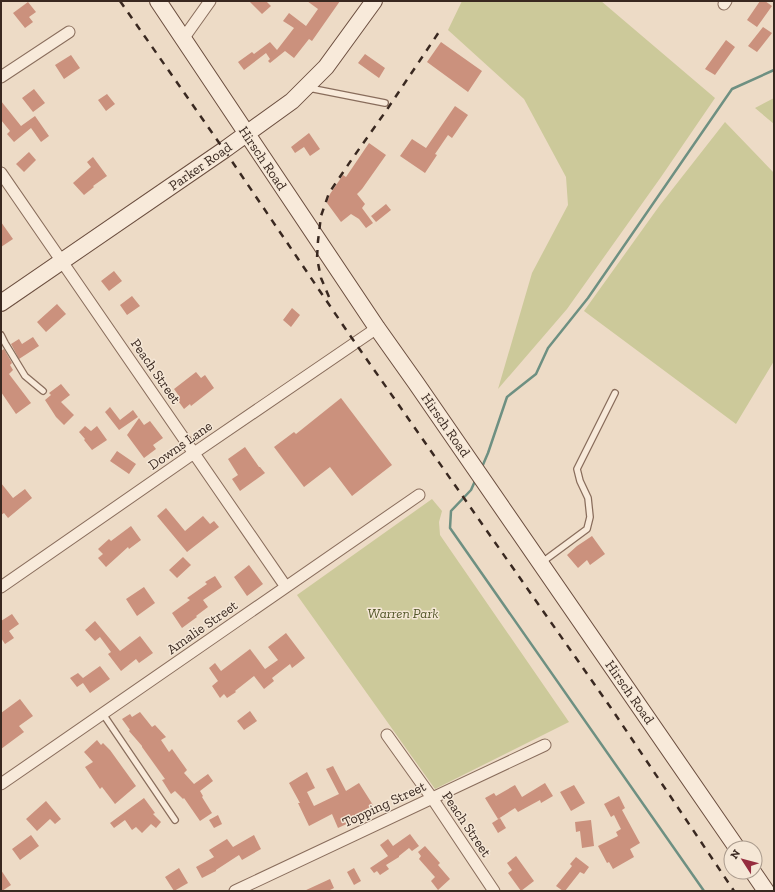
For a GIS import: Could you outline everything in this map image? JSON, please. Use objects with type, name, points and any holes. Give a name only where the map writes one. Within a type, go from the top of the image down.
[{"type":"main road","name":"Hirsch Road","points":[[158,1],[377,328],[484,480],[731,840]]},
{"type":"main road","name":"Parker Road","points":[[1,303],[247,134],[292,101],[326,67],[374,1]]},
{"type":"main road","points":[[758,880],[766,891]]},
{"type":"street","points":[[183,39],[210,1]]},
{"type":"street","points":[[1,77],[69,32]]},
{"type":"street","name":"Peach Street","points":[[1,173],[286,587]]},
{"type":"street","name":"Downs Lane","points":[[1,587],[377,328]]},
{"type":"street","name":"Amalie Street","points":[[1,784],[419,495]]},
{"type":"street","name":"Peach Street","points":[[387,735],[432,798],[494,891]]},
{"type":"street","name":"Topping Street","points":[[235,891],[545,746]]},
{"type":"lane","points":[[306,88],[385,103]]},
{"type":"lane","points":[[1,335],[25,376],[44,391]]},
{"type":"lane","points":[[541,563],[587,529],[590,517],[588,498],[580,481],[577,469],[615,393]]},
{"type":"lane","points":[[103,714],[175,820]]},
{"type":"green space","points":[[462,1],[601,1],[715,98],[567,309],[498,389],[532,273],[568,205],[566,177],[524,99],[448,30]]},
{"type":"green space","points":[[774,98],[774,124],[755,108]]},
{"type":"green space","points":[[725,122],[774,173],[774,361],[736,424],[584,311],[660,205]]},
{"type":"green space","name":"Warren Park","points":[[432,499],[442,511],[439,522],[440,535],[569,722],[435,789],[297,595]]},
{"type":"building","points":[[249,1],[266,1],[271,6],[262,14]]},
{"type":"building","points":[[307,1],[340,1],[312,41],[309,39],[294,58],[285,51],[270,63],[268,61],[270,59],[266,53],[244,70],[238,62],[252,52],[254,54],[270,42],[277,50],[294,28],[283,21],[289,13],[306,26],[318,9]]},
{"type":"building","points":[[760,1],[765,1],[772,6],[757,27],[747,20]]},
{"type":"building","points":[[28,2],[36,12],[29,17],[33,22],[25,28],[13,13]]},
{"type":"building","points":[[763,27],[772,33],[757,52],[748,46]]},
{"type":"building","points":[[726,40],[735,47],[715,75],[705,69]]},
{"type":"building","points":[[441,42],[482,71],[468,92],[427,62]]},
{"type":"building","points":[[365,54],[385,68],[379,78],[358,63]]},
{"type":"building","points":[[71,55],[80,68],[64,79],[55,65]]},
{"type":"building","points":[[34,89],[45,103],[33,112],[22,98]]},
{"type":"building","points":[[107,94],[115,104],[106,111],[98,100]]},
{"type":"building","points":[[1,101],[21,126],[35,116],[49,136],[41,142],[31,128],[14,142],[7,134],[10,131],[1,120]]},
{"type":"building","points":[[455,106],[468,115],[452,138],[448,135],[435,154],[437,155],[425,173],[400,156],[412,139],[426,148]]},
{"type":"building","points":[[309,133],[320,149],[310,156],[304,147],[295,153],[291,147]]},
{"type":"building","points":[[369,143],[386,155],[357,194],[365,204],[362,208],[373,223],[366,228],[359,219],[351,214],[341,222],[327,203],[330,194],[343,175],[346,177]]},
{"type":"building","points":[[29,152],[36,160],[24,172],[16,164]]},
{"type":"building","points":[[93,157],[107,176],[93,186],[94,187],[84,195],[73,183],[91,167],[87,162]]},
{"type":"building","points":[[386,204],[391,210],[376,222],[371,216]]},
{"type":"building","points":[[1,222],[13,239],[1,247]]},
{"type":"building","points":[[114,271],[122,281],[109,291],[101,281]]},
{"type":"building","points":[[132,296],[140,306],[127,315],[120,305]]},
{"type":"building","points":[[57,304],[66,314],[46,332],[37,322]]},
{"type":"building","points":[[292,308],[300,315],[291,327],[283,320]]},
{"type":"building","points":[[33,337],[39,346],[19,359],[11,344],[19,339],[22,344]]},
{"type":"building","points":[[4,349],[12,363],[10,365],[13,370],[9,374],[31,403],[16,414],[1,392],[1,351]]},
{"type":"building","points":[[196,372],[201,378],[205,375],[214,388],[191,406],[190,404],[184,409],[176,398],[179,396],[174,389]]},
{"type":"building","points":[[61,384],[70,395],[61,402],[74,415],[64,425],[56,417],[45,400],[51,395],[49,393]]},
{"type":"building","points":[[341,398],[392,465],[352,496],[330,467],[304,487],[274,447],[294,432],[296,434]]},
{"type":"building","points":[[110,407],[120,420],[133,410],[138,417],[119,430],[105,412]]},
{"type":"building","points":[[139,418],[144,425],[150,421],[163,438],[153,445],[156,449],[144,458],[127,435]]},
{"type":"building","points":[[85,426],[91,431],[97,426],[107,440],[92,450],[79,432]]},
{"type":"building","points":[[245,447],[265,473],[240,491],[232,479],[238,475],[228,459]]},
{"type":"building","points":[[117,451],[136,464],[129,474],[110,461]]},
{"type":"building","points":[[1,483],[13,498],[25,489],[32,498],[8,518],[4,513],[1,515]]},
{"type":"building","points":[[166,508],[185,531],[203,516],[210,524],[214,521],[219,527],[187,552],[157,516]]},
{"type":"building","points":[[131,526],[141,540],[129,549],[128,547],[106,567],[98,558],[103,554],[98,549],[109,539],[111,541]]},
{"type":"building","points":[[592,536],[605,554],[590,565],[587,560],[578,568],[567,555]]},
{"type":"building","points":[[183,557],[191,565],[177,578],[169,570]]},
{"type":"building","points":[[249,565],[263,584],[247,596],[234,577]]},
{"type":"building","points":[[215,576],[222,587],[203,600],[208,607],[182,628],[172,613],[190,600],[187,598],[207,584],[205,582]]},
{"type":"building","points":[[144,587],[155,603],[137,616],[126,599]]},
{"type":"building","points":[[12,614],[19,624],[9,631],[14,638],[5,644],[1,638],[1,621]]},
{"type":"building","points":[[95,621],[120,651],[140,636],[153,653],[139,663],[136,659],[121,671],[108,654],[111,652],[100,637],[95,641],[85,630]]},
{"type":"building","points":[[286,633],[305,658],[292,668],[290,664],[272,678],[274,681],[264,689],[254,676],[227,698],[224,694],[220,698],[212,686],[218,681],[209,668],[215,663],[221,671],[250,649],[265,669],[278,660],[268,647]]},
{"type":"building","points":[[100,666],[110,679],[90,693],[83,683],[77,687],[70,678],[78,673],[83,678]]},
{"type":"building","points":[[20,699],[33,716],[19,726],[24,732],[1,749],[1,713]]},
{"type":"building","points":[[250,711],[257,721],[244,730],[237,721]]},
{"type":"building","points":[[140,712],[152,727],[155,725],[166,737],[161,740],[169,752],[172,749],[187,770],[184,773],[194,784],[208,774],[213,781],[200,791],[212,813],[200,821],[184,798],[183,799],[175,791],[171,794],[162,780],[165,779],[142,746],[129,731],[130,730],[122,719],[130,714],[132,717]]},
{"type":"building","points":[[97,740],[101,745],[103,743],[110,750],[136,786],[115,804],[102,787],[100,789],[85,767],[93,762],[84,752]]},
{"type":"building","points":[[333,766],[346,791],[359,783],[373,805],[356,816],[357,819],[338,828],[332,814],[309,826],[298,803],[300,803],[289,783],[307,772],[315,788],[307,792],[314,806],[339,794],[326,769]]},
{"type":"building","points":[[545,783],[553,796],[541,803],[540,800],[518,812],[515,808],[498,819],[485,798],[494,793],[496,796],[515,785],[522,797]]},
{"type":"building","points":[[574,785],[585,803],[571,811],[560,792]]},
{"type":"building","points":[[619,796],[625,808],[622,810],[640,843],[630,849],[634,857],[613,869],[609,862],[607,863],[598,846],[618,836],[616,832],[621,829],[614,815],[611,817],[604,804]]},
{"type":"building","points":[[144,798],[155,813],[153,814],[161,822],[156,828],[151,824],[142,833],[136,827],[132,830],[125,820],[114,828],[110,823]]},
{"type":"building","points":[[46,801],[61,819],[55,824],[50,819],[37,831],[26,819]]},
{"type":"building","points":[[218,815],[222,824],[214,828],[209,820]]},
{"type":"building","points":[[500,818],[506,828],[498,833],[492,823]]},
{"type":"building","points":[[591,820],[594,846],[582,848],[580,831],[576,832],[575,822]]},
{"type":"building","points":[[410,834],[419,846],[412,851],[409,848],[399,857],[386,865],[389,869],[380,875],[377,871],[374,873],[370,868],[388,856],[380,845],[388,839],[393,846]]},
{"type":"building","points":[[31,835],[39,846],[20,860],[12,849]]},
{"type":"building","points":[[254,835],[261,849],[242,860],[239,855],[216,871],[202,878],[196,867],[214,857],[209,850],[227,839],[233,847]]},
{"type":"building","points":[[425,846],[440,863],[438,865],[450,879],[438,890],[431,881],[435,877],[419,859],[421,856],[418,852]]},
{"type":"building","points":[[516,856],[534,881],[521,891],[508,873],[512,870],[507,863]]},
{"type":"building","points":[[576,857],[589,867],[584,874],[580,872],[565,891],[563,891],[556,886],[572,866],[570,864]]},
{"type":"building","points":[[179,868],[188,883],[174,891],[165,877]]},
{"type":"building","points":[[354,868],[361,881],[354,885],[347,872]]},
{"type":"building","points":[[1,870],[11,885],[2,891],[1,891]]},
{"type":"building","points":[[330,879],[334,888],[328,891],[304,891]]},
{"type":"waterway","points":[[482,467],[507,397],[536,374],[548,348],[588,298],[732,89],[774,70]]},
{"type":"waterway","points":[[475,481],[471,490],[451,511],[450,528],[704,891]]},
{"type":"railway","points":[[120,1],[227,154],[349,334],[611,708],[734,891]]},
{"type":"railway","points":[[329,297],[321,278],[317,258],[321,216],[329,193],[441,29]]}]
